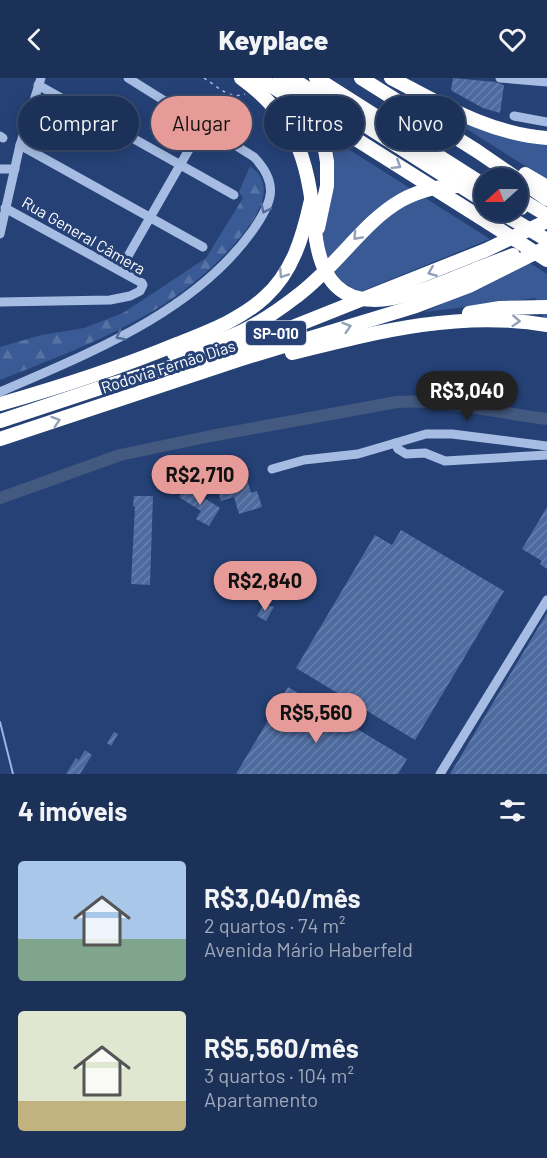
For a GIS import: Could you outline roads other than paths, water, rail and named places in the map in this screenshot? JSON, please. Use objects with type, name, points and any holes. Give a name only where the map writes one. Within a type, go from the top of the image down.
[{"type":"highway","points":[[241,78],[257,83],[547,260]]},
{"type":"highway","points":[[280,78],[302,97],[310,110],[320,131],[327,162],[326,194],[316,239]]},
{"type":"highway","points":[[291,78],[474,195]]},
{"type":"highway","points":[[316,78],[474,181]]},
{"type":"highway","points":[[361,78],[545,193]]},
{"type":"highway","points":[[391,78],[482,124],[513,134],[547,138]]},
{"type":"highway","points":[[257,83],[283,117],[296,141],[306,169],[320,258],[330,278],[347,293],[375,301],[404,297],[547,241],[527,222]]},
{"type":"highway","points":[[151,355],[168,355],[225,339],[267,317],[315,281],[368,224],[394,205],[413,195],[435,189],[474,187]]},
{"type":"highway","points":[[0,404],[102,373],[151,355],[224,324],[245,312],[264,298],[282,277],[293,259],[304,232],[311,200]]},
{"type":"highway","points":[[528,214],[545,220]]},
{"type":"highway","name":"Rodovia Fernão Dias","points":[[0,421],[261,338],[486,250],[496,241],[545,220]]},
{"type":"highway","name":"Rodovia Fernão Dias","points":[[0,439],[416,306],[469,286],[547,247]]},
{"type":"highway","points":[[384,331],[402,323],[500,308],[547,307]]},
{"type":"highway","points":[[211,370],[423,324],[477,320],[547,325]]},
{"type":"street","points":[[128,78],[157,96]]},
{"type":"street","points":[[500,78],[547,82]]},
{"type":"street","points":[[40,82],[180,166],[234,195]]},
{"type":"street","points":[[514,116],[547,122]]},
{"type":"street","points":[[0,234],[19,150]]},
{"type":"street","points":[[29,150],[203,247]]},
{"type":"street","points":[[120,270],[189,150]]},
{"type":"street","points":[[0,392],[119,336],[172,305],[210,275],[249,235],[269,203],[271,192],[266,170],[254,157],[243,150]]},
{"type":"street","points":[[0,169],[15,169]]},
{"type":"street","name":"Rua General Câmera","points":[[0,302],[110,300],[130,296],[140,291],[143,285],[120,270],[6,208]]},
{"type":"street","points":[[272,469],[304,460],[358,454],[426,434],[440,433],[547,446]]},
{"type":"street","points":[[395,443],[398,449],[406,454],[425,453],[445,461],[547,455]]},
{"type":"street","points":[[440,774],[547,600]]},
{"type":"waterway","points":[[0,498],[120,455],[397,402],[453,404],[547,419]]},
{"type":"waterway","points":[[0,722],[13,774]]}]
